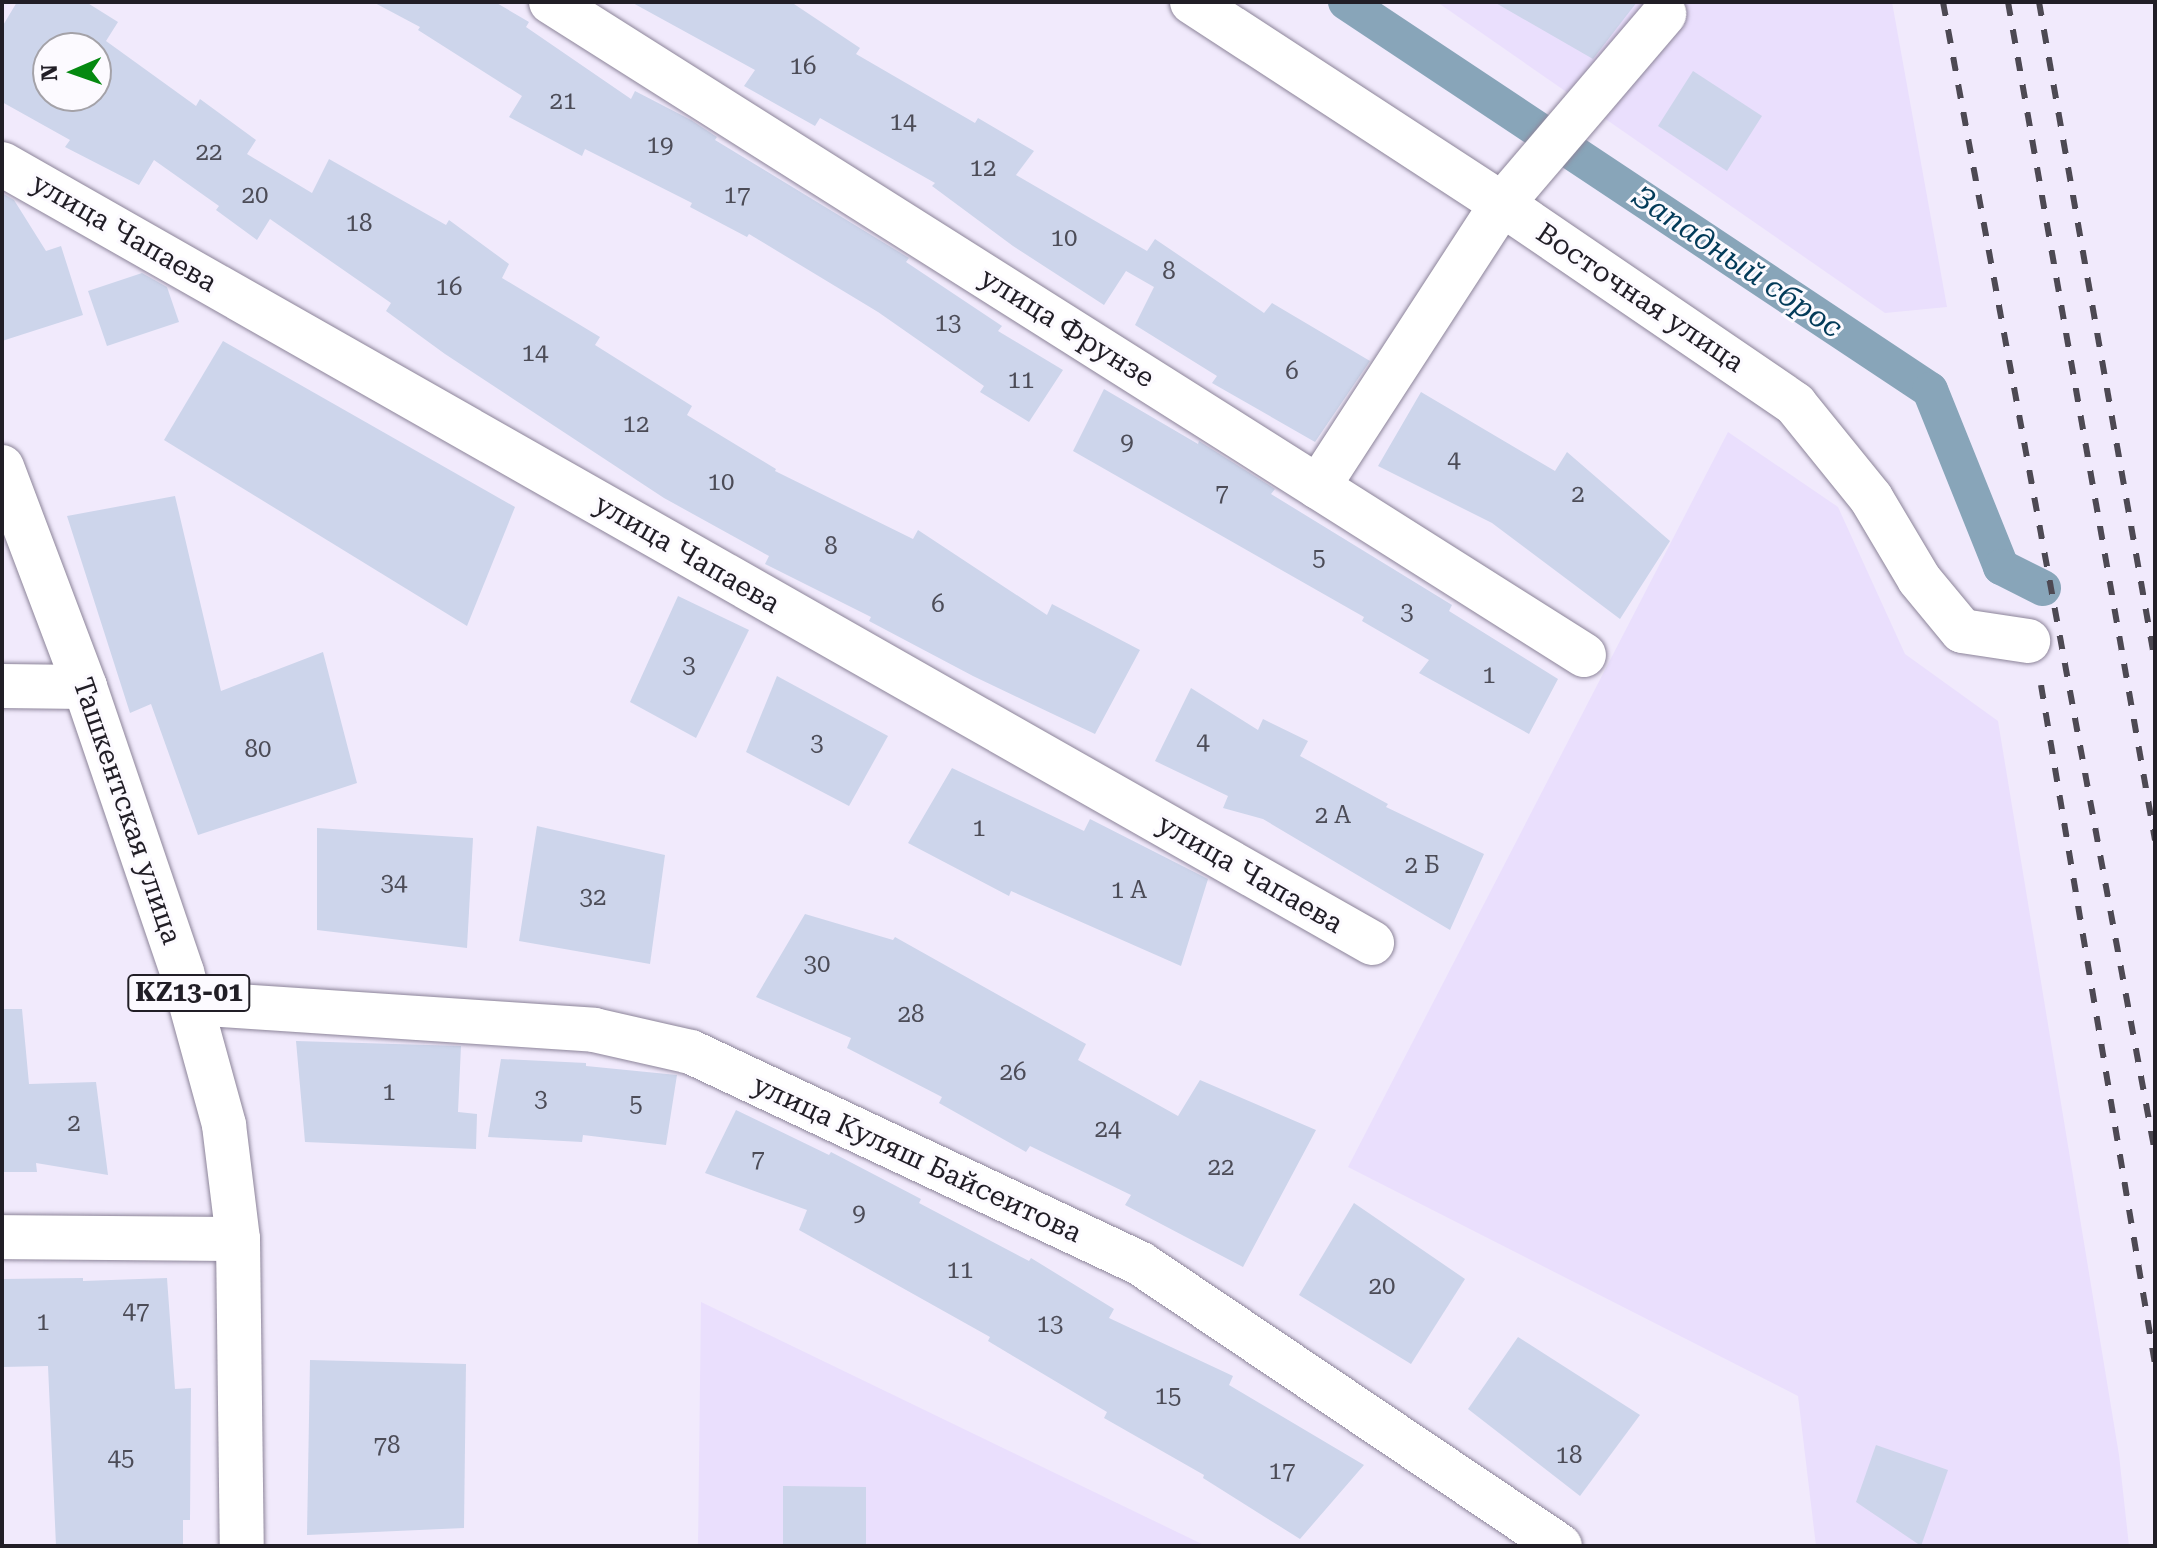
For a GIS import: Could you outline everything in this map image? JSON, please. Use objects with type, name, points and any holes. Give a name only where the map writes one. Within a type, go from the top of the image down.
[{"type":"street","name":"улица Фрунзе","points":[[551,2],[1584,655]]},
{"type":"street","name":"Восточная улица","points":[[1192,2],[1502,204],[1795,404],[1871,498],[1919,579],[1962,631],[2028,641]]},
{"type":"street","points":[[1318,487],[1502,204],[1664,14]]},
{"type":"street","name":"улица Чапаева","points":[[2,164],[1372,943]]},
{"type":"street","name":"Ташкентская улица","points":[[2,467],[85,687],[192,1003],[224,1125],[238,1239],[242,1546]]},
{"type":"street","points":[[2,686],[85,687]]},
{"type":"street","name":"улица Куляш Байсеитова","points":[[192,1003],[594,1030],[691,1052],[1141,1264],[1560,1546]]},
{"type":"street","points":[[2,1237],[238,1239]]},
{"type":"shaded area","points":[[1437,2],[1892,2],[1947,307],[1885,313]]},
{"type":"shaded area","points":[[1728,432],[1838,507],[1905,654],[1998,721],[2119,1455],[2129,1546],[1816,1546],[1798,1396],[1348,1167]]},
{"type":"shaded area","points":[[701,1302],[1206,1546],[698,1546]]},
{"type":"building","points":[[17,2],[86,2],[118,22],[112,32],[32,32],[32,112],[112,112],[112,45],[196,106],[200,99],[256,140],[247,154],[312,193],[329,159],[446,225],[449,220],[509,264],[502,278],[600,337],[595,345],[692,406],[687,415],[775,471],[913,539],[918,530],[1047,615],[1052,604],[1140,650],[1095,734],[973,676],[869,621],[871,617],[765,564],[769,556],[664,498],[445,354],[386,311],[391,303],[270,219],[257,240],[216,210],[219,206],[154,160],[139,185],[65,147],[70,140],[2,102],[2,27]]},
{"type":"building","points":[[373,2],[495,2],[529,22],[526,27],[631,99],[635,91],[691,120],[717,137],[715,140],[909,258],[906,262],[1002,326],[998,331],[1063,370],[1029,422],[980,392],[984,386],[878,312],[749,234],[747,237],[690,207],[692,203],[585,149],[582,156],[509,117],[522,96],[418,30],[420,27]]},
{"type":"building","points":[[631,2],[791,2],[860,48],[856,54],[975,123],[978,118],[1034,151],[1016,175],[1147,251],[1155,239],[1264,313],[1272,303],[1370,361],[1315,442],[1212,383],[1217,376],[1135,325],[1154,287],[1126,271],[1104,305],[1013,246],[932,186],[935,183],[820,118],[815,126],[744,86],[755,70]]},
{"type":"building","points":[[1494,2],[1637,2],[1593,59]]},
{"type":"building","points":[[1693,71],[1762,116],[1727,171],[1658,126]]},
{"type":"building","points":[[2,193],[14,200],[46,251],[61,246],[83,315],[2,341]]},
{"type":"building","points":[[142,273],[167,287],[179,322],[107,346],[88,291]]},
{"type":"building","points":[[223,341],[515,507],[467,626],[164,440]]},
{"type":"building","points":[[1104,389],[1198,444],[1199,441],[1275,489],[1271,494],[1452,605],[1449,611],[1558,679],[1529,734],[1419,673],[1429,660],[1362,621],[1364,617],[1073,451]]},
{"type":"building","points":[[1421,392],[1555,471],[1567,452],[1670,541],[1620,619],[1492,523],[1378,466]]},
{"type":"building","points":[[175,496],[221,691],[323,652],[357,783],[198,835],[151,704],[130,713],[67,516]]},
{"type":"building","points":[[678,596],[749,630],[696,738],[630,702]]},
{"type":"building","points":[[777,676],[888,736],[849,806],[746,752]]},
{"type":"building","points":[[1191,688],[1258,730],[1263,719],[1308,741],[1300,756],[1388,804],[1386,807],[1484,854],[1450,930],[1263,819],[1223,808],[1228,796],[1155,761]]},
{"type":"building","points":[[952,768],[1084,831],[1090,819],[1208,879],[1181,966],[1011,891],[1009,896],[908,843]]},
{"type":"building","points":[[537,826],[665,855],[650,964],[519,941]]},
{"type":"building","points":[[317,828],[473,838],[467,948],[317,930]]},
{"type":"building","points":[[805,914],[893,940],[895,937],[1086,1044],[1078,1060],[1178,1116],[1200,1080],[1316,1130],[1243,1267],[1125,1205],[1131,1195],[1030,1146],[1026,1152],[939,1103],[942,1097],[847,1048],[851,1038],[756,997]]},
{"type":"building","points":[[2,1009],[22,1009],[29,1084],[96,1082],[108,1175],[36,1163],[37,1172],[2,1172]]},
{"type":"building","points":[[296,1041],[461,1046],[458,1112],[477,1114],[476,1149],[305,1142]]},
{"type":"building","points":[[501,1059],[586,1063],[586,1066],[677,1075],[666,1145],[583,1135],[582,1142],[488,1137]]},
{"type":"building","points":[[736,1110],[829,1155],[831,1152],[921,1199],[919,1203],[1029,1261],[1031,1258],[1114,1309],[1109,1318],[1233,1376],[1229,1385],[1364,1465],[1300,1539],[1203,1478],[1204,1475],[1104,1418],[1107,1412],[988,1341],[990,1337],[799,1230],[807,1210],[705,1173]]},
{"type":"building","points":[[1354,1203],[1465,1279],[1411,1364],[1299,1295]]},
{"type":"building","points":[[83,1278],[83,1281],[167,1278],[175,1389],[191,1388],[190,1520],[183,1520],[183,1546],[56,1546],[48,1366],[2,1367],[2,1279]]},
{"type":"building","points":[[1518,1337],[1640,1415],[1580,1496],[1468,1409]]},
{"type":"building","points":[[310,1360],[466,1364],[464,1528],[307,1535]]},
{"type":"building","points":[[1876,1445],[1948,1470],[1921,1546],[1856,1502]]},
{"type":"building","points":[[783,1486],[866,1487],[866,1546],[783,1546]]},
{"type":"waterway","name":"Западный сброс","points":[[1346,2],[1930,390],[2001,567],[2043,588]]},
{"type":"railway","points":[[1943,2],[2155,1153]]},
{"type":"railway","points":[[2008,2],[2155,840]]},
{"type":"railway","points":[[2039,2],[2155,662]]},
{"type":"railway","points":[[2041,685],[2155,1364]]}]
